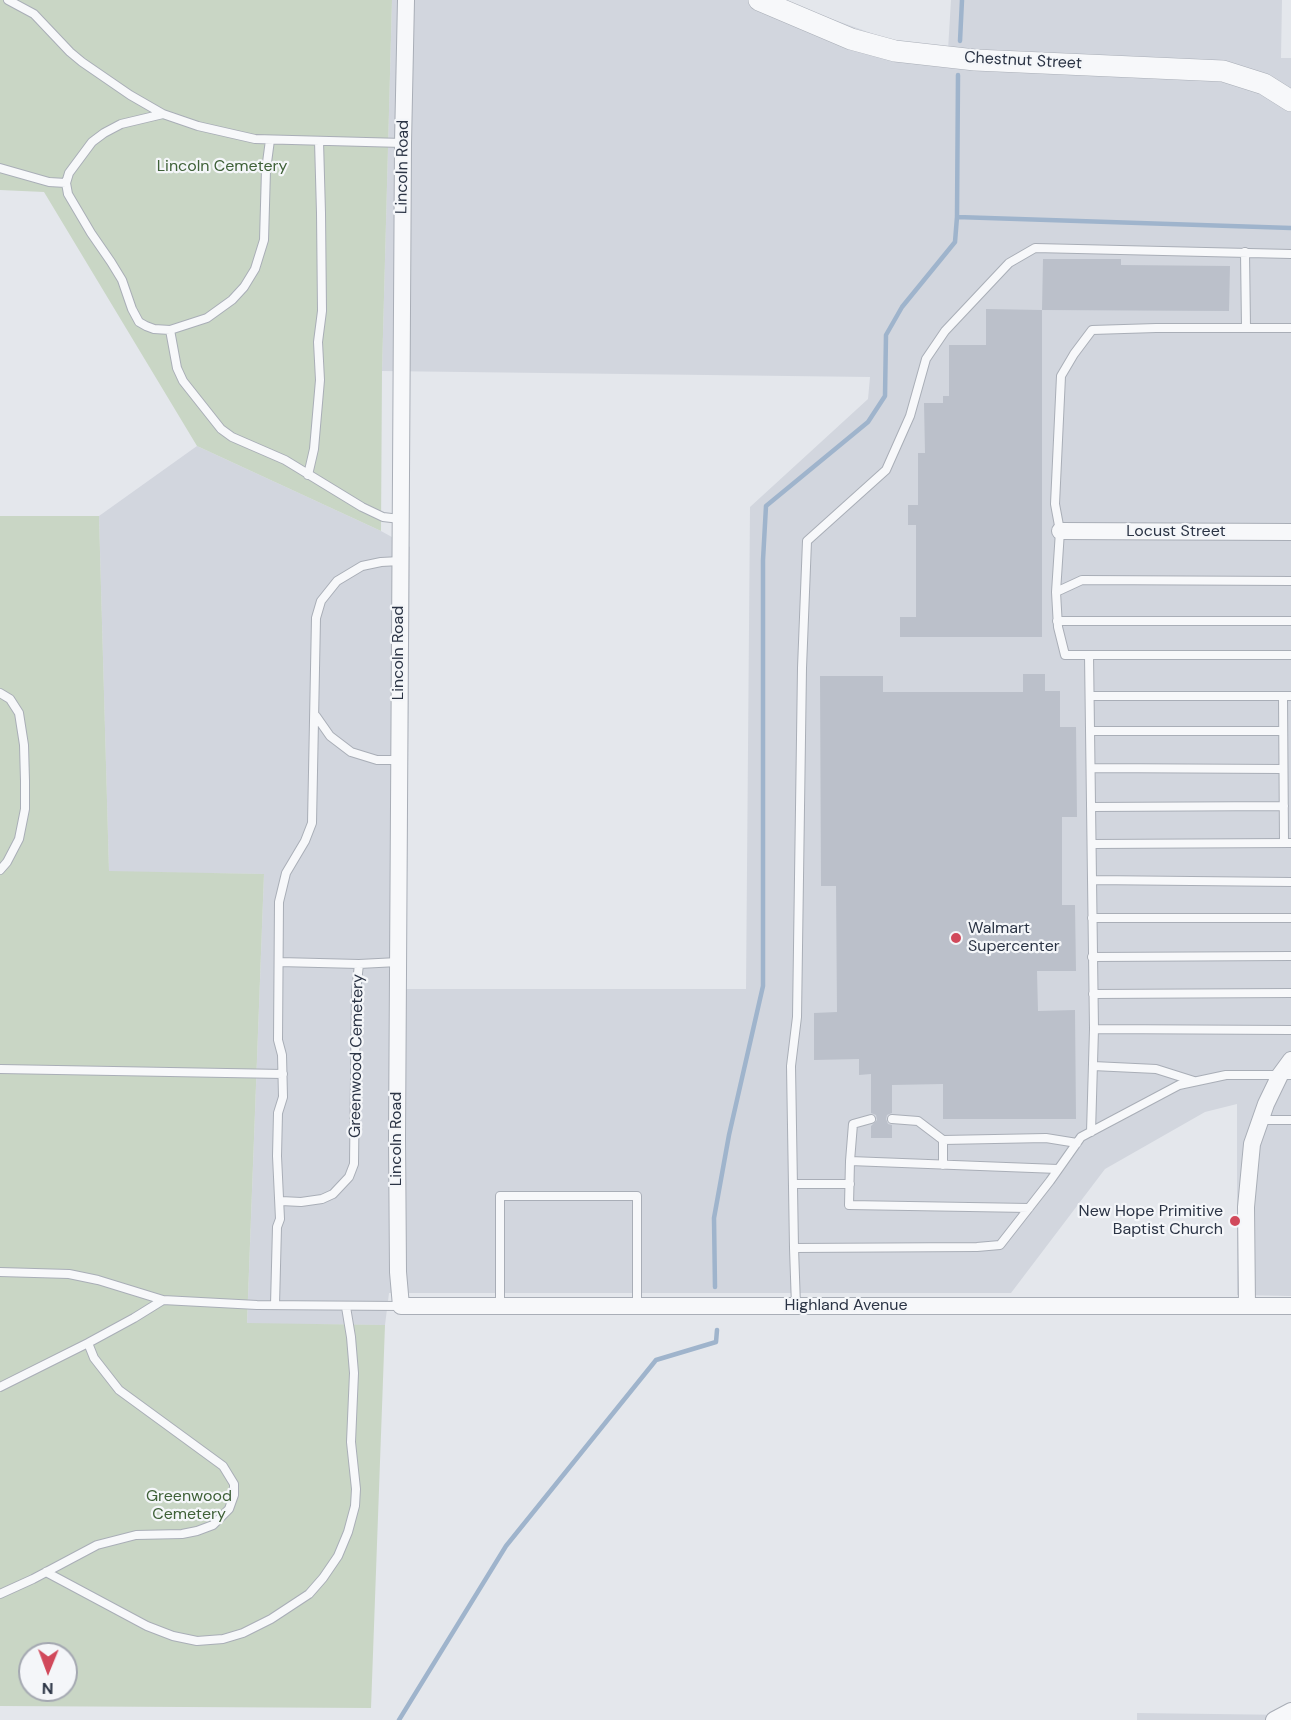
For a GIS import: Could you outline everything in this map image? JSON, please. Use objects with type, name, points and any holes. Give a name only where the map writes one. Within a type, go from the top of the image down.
[{"type":"street","name":"Lincoln Road","points":[[401,1306],[398,1260],[398,962],[403,143],[406,0]]},
{"type":"street","name":"Chestnut Street","points":[[759,0],[851,39],[895,51],[975,60],[1223,71],[1264,84],[1291,101]]},
{"type":"street","name":"Locust Street","points":[[1060,531],[1291,532]]},
{"type":"street","points":[[1247,1306],[1246,1207],[1252,1144],[1261,1120],[1286,1075],[1291,1060]]},
{"type":"street","name":"Highland Avenue","points":[[401,1306],[1291,1306]]},
{"type":"street","points":[[1274,1720],[1291,1711]]},
{"type":"lane","points":[[8,0],[34,14],[82,62],[130,95],[163,114],[228,134],[270,140],[403,143]]},
{"type":"lane","points":[[163,114],[121,124],[104,133],[92,142],[75,163],[66,183],[68,194],[122,280],[132,309],[140,321],[154,329],[170,330],[198,322],[219,311],[244,287],[255,269],[265,231],[270,140]]},
{"type":"lane","points":[[308,475],[314,449],[320,380],[318,342],[322,310],[319,141]]},
{"type":"lane","points":[[0,168],[49,182],[66,183]]},
{"type":"lane","points":[[796,1306],[791,1066],[797,1017],[802,668],[807,542],[886,470],[910,416],[926,359],[945,331],[1010,263],[1035,248],[1291,254]]},
{"type":"lane","points":[[1245,252],[1245,327]]},
{"type":"lane","points":[[1291,328],[1092,330],[1061,376],[1055,504],[1060,531],[1056,592],[1057,621],[1065,655],[1291,655]]},
{"type":"lane","points":[[170,330],[177,368],[183,381],[221,429],[232,437],[285,460],[362,507],[382,517],[400,519]]},
{"type":"lane","points":[[274,1305],[277,1227],[280,1219],[277,1156],[278,1113],[283,1097],[282,1055],[278,1040],[280,891],[286,873],[305,841],[312,823],[315,632],[318,610],[321,601],[332,586],[352,570],[381,562],[400,561]]},
{"type":"lane","points":[[1056,592],[1082,580],[1291,581]]},
{"type":"lane","points":[[1057,621],[1291,621]]},
{"type":"lane","points":[[1089,656],[1094,1029],[1091,1132]]},
{"type":"lane","points":[[0,693],[10,699],[19,713],[24,745],[25,782],[24,815],[19,839],[0,870]]},
{"type":"lane","points":[[1090,696],[1287,696],[1283,731],[1287,843],[1092,844]]},
{"type":"lane","points":[[315,713],[320,725],[330,736],[351,752],[377,760],[399,760]]},
{"type":"lane","points":[[1090,731],[1283,731]]},
{"type":"lane","points":[[1091,768],[1283,769]]},
{"type":"lane","points":[[1091,807],[1284,806]]},
{"type":"lane","points":[[1092,880],[1291,882]]},
{"type":"lane","points":[[1092,918],[1291,918]]},
{"type":"lane","points":[[1092,957],[1291,956]]},
{"type":"lane","name":"Greenwood Cemetery","points":[[279,962],[359,964],[398,962]]},
{"type":"lane","name":"Greenwood Cemetery","points":[[280,1201],[301,1202],[322,1199],[333,1194],[349,1177],[354,1164],[356,992],[359,964]]},
{"type":"lane","points":[[1093,994],[1291,993]]},
{"type":"lane","points":[[1094,1029],[1291,1030]]},
{"type":"lane","points":[[1093,1066],[1156,1069],[1195,1081]]},
{"type":"lane","points":[[0,1069],[283,1074]]},
{"type":"lane","points":[[794,1248],[1000,1245],[1081,1137],[1179,1085],[1226,1075],[1286,1075]]},
{"type":"lane","points":[[871,1119],[853,1124],[849,1205],[1029,1208]]},
{"type":"lane","points":[[892,1119],[918,1121],[943,1140],[1046,1138],[1077,1143]]},
{"type":"lane","points":[[1261,1120],[1291,1120]]},
{"type":"lane","points":[[943,1140],[943,1165]]},
{"type":"lane","points":[[850,1161],[1058,1169]]},
{"type":"lane","points":[[793,1184],[850,1184]]},
{"type":"lane","points":[[500,1305],[500,1196],[637,1196],[637,1305]]},
{"type":"lane","points":[[0,1272],[69,1274],[98,1280],[163,1300],[346,1307],[401,1306]]},
{"type":"lane","points":[[0,1387],[88,1343],[163,1300]]},
{"type":"lane","points":[[46,1572],[147,1626],[172,1636],[197,1641],[223,1639],[243,1633],[271,1619],[309,1594],[324,1578],[338,1556],[355,1506],[356,1489],[351,1442],[354,1373],[346,1307]]},
{"type":"lane","points":[[0,1594],[85,1550],[113,1540],[136,1536],[182,1534],[213,1525],[229,1509],[234,1495],[234,1484],[223,1466],[119,1390],[94,1358],[88,1343]]},
{"type":"shaded area","points":[[392,0],[779,0],[896,42],[948,50],[951,0],[1282,0],[1281,58],[1291,58],[1291,1296],[1237,1295],[1237,1104],[1205,1112],[1105,1169],[1011,1293],[389,1293],[385,1325],[247,1324],[264,874],[109,872],[99,516],[197,446],[381,531],[410,547],[406,989],[746,989],[750,507],[868,399],[870,377],[382,371]]},
{"type":"shaded area","points":[[1137,1713],[1291,1715],[1291,1720],[1137,1720]]},
{"type":"green space","name":"Lincoln Cemetery","points":[[0,0],[392,0],[382,371],[381,531],[197,446],[44,192],[0,190]]},
{"type":"green space","name":"Greenwood Cemetery","points":[[0,516],[99,516],[109,871],[264,874],[247,1323],[385,1325],[371,1708],[0,1706]]},
{"type":"building","points":[[1043,259],[1121,259],[1121,265],[1230,266],[1229,311],[1042,310]]},
{"type":"building","points":[[986,309],[1042,310],[1042,637],[900,637],[900,617],[916,617],[916,525],[908,525],[908,505],[918,505],[918,453],[925,453],[924,403],[943,403],[943,396],[949,396],[949,345],[986,345]]},
{"type":"building","name":"Walmart Supercenter","points":[[1023,674],[1045,674],[1045,691],[1060,691],[1060,727],[1076,727],[1077,817],[1062,817],[1062,905],[1075,905],[1076,971],[1037,971],[1038,1011],[1075,1010],[1076,1119],[943,1119],[943,1084],[892,1085],[892,1113],[887,1115],[886,1119],[888,1124],[892,1125],[892,1138],[871,1138],[871,1126],[877,1120],[876,1115],[871,1113],[871,1074],[859,1075],[859,1059],[814,1060],[814,1013],[837,1012],[836,886],[821,886],[820,676],[883,676],[883,692],[1023,692]]},
{"type":"waterway","points":[[960,41],[962,0]]},
{"type":"waterway","points":[[715,1287],[714,1218],[729,1135],[763,986],[763,560],[766,506],[868,422],[885,396],[886,335],[902,307],[955,242],[958,75]]},
{"type":"waterway","points":[[957,217],[1291,228]]},
{"type":"waterway","points":[[399,1720],[506,1546],[656,1360],[716,1342],[717,1330]]},
{"type":"place","name":"Walmart Supercenter","points":[[956,938]]},
{"type":"place","name":"New Hope Primitive Baptist Church","points":[[1235,1221]]}]
